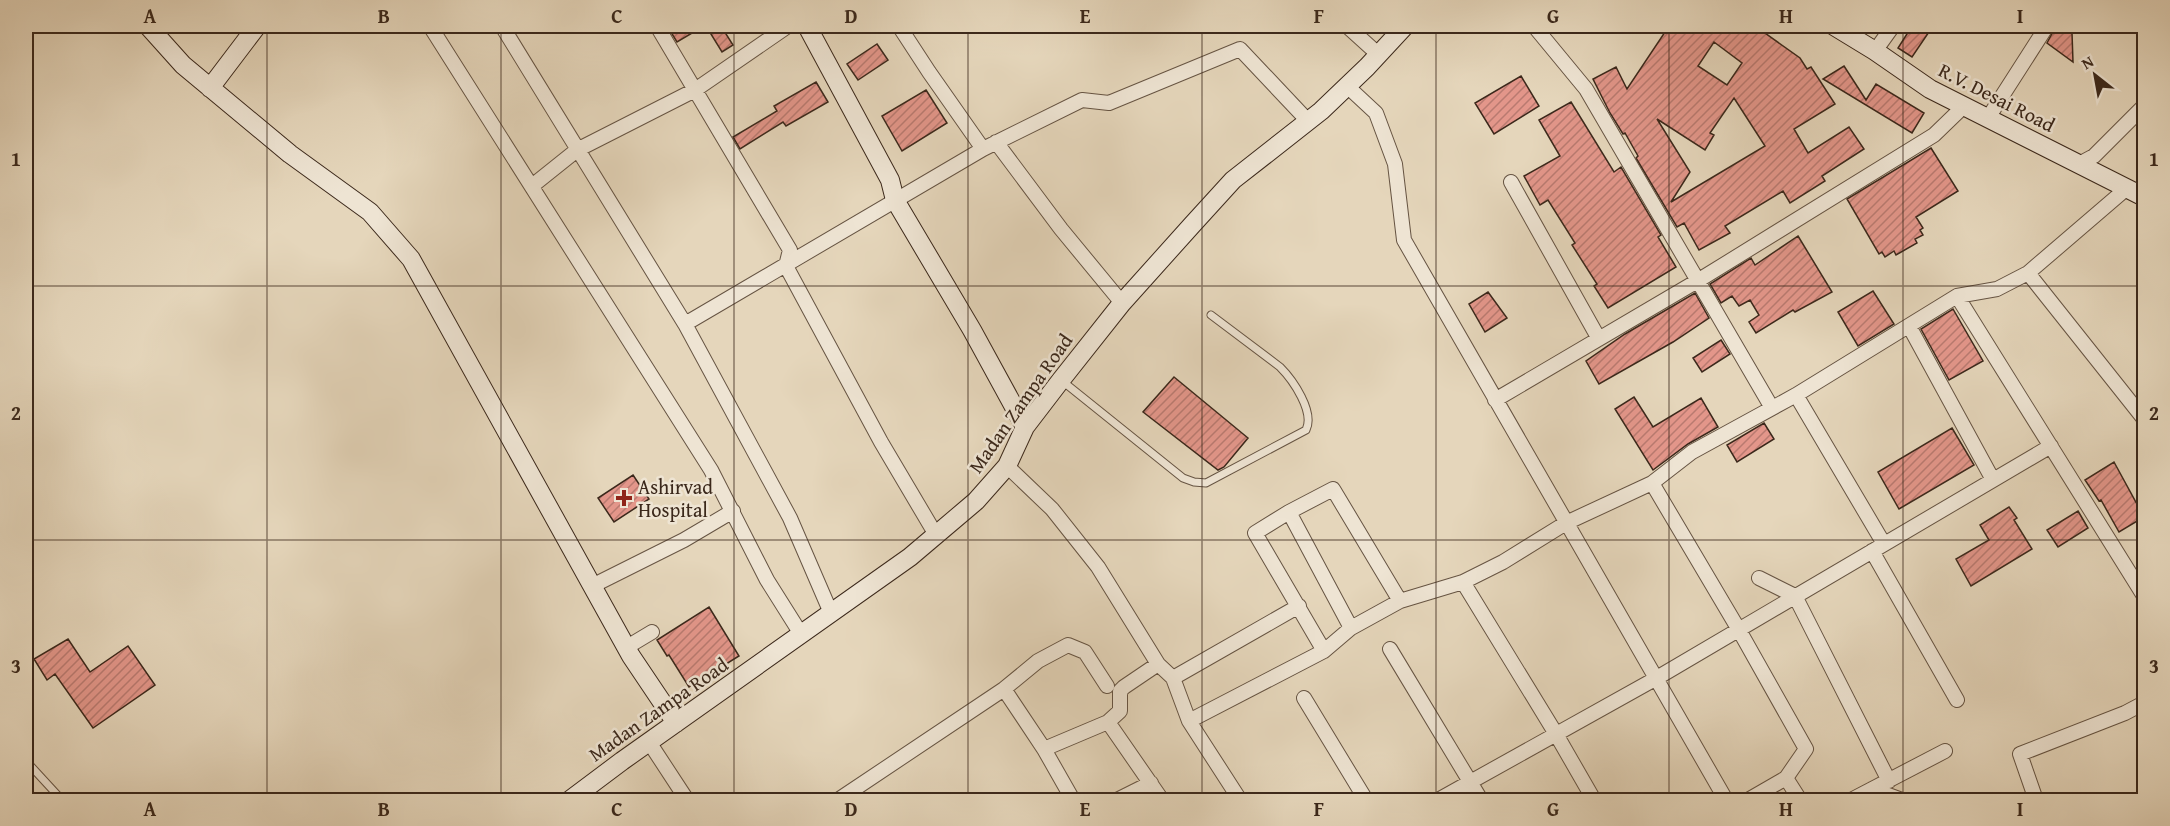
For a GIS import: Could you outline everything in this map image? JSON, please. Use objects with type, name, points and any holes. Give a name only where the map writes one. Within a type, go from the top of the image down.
[{"type":"street","points":[[148,26],[183,65],[210,88],[290,154],[370,212],[411,259],[592,586],[627,647],[676,723]]},
{"type":"street","points":[[210,88],[257,26]]},
{"type":"street","points":[[430,26],[711,471],[768,580],[801,634]]},
{"type":"street","points":[[502,26],[685,324],[790,518],[831,613]]},
{"type":"street","points":[[657,26],[790,250],[786,266],[882,442],[936,535]]},
{"type":"street","points":[[532,186],[577,150],[695,90],[788,26]]},
{"type":"street","points":[[807,26],[890,180],[895,200],[972,330],[1025,427]]},
{"type":"street","points":[[899,26],[983,149]]},
{"type":"street","points":[[1347,26],[1379,55]]},
{"type":"street","name":"Madan Zampa Road","points":[[570,801],[649,742],[910,557],[976,501],[1007,466],[1025,427],[1122,303],[1233,180],[1308,121],[1379,55],[1406,26]]},
{"type":"street","points":[[1534,26],[1586,89],[1772,408]]},
{"type":"street","name":"R.V. Desai Road","points":[[1834,26],[1930,89],[2145,197]]},
{"type":"street","points":[[1875,51],[1893,26]]},
{"type":"street","points":[[1988,118],[2047,26]]},
{"type":"street","points":[[685,324],[983,149],[1082,100],[1109,103],[1240,49],[1308,121]]},
{"type":"street","points":[[1347,86],[1376,113],[1395,164],[1404,240],[1726,801]]},
{"type":"street","points":[[1495,400],[1699,280],[1934,135],[1964,106]]},
{"type":"street","points":[[2079,164],[2094,156],[2145,106]]},
{"type":"street","points":[[996,142],[1061,229],[1122,303]]},
{"type":"street","points":[[1511,182],[1599,339]]},
{"type":"street","points":[[1189,721],[1324,651],[1351,628],[1400,601],[1463,582],[1503,562],[1566,523],[1652,483],[1692,453],[1796,395],[1957,296],[1996,289],[2028,273],[2127,188]]},
{"type":"street","points":[[2028,273],[2145,419]]},
{"type":"street","points":[[1957,296],[2145,596]]},
{"type":"street","points":[[1909,326],[1993,480]]},
{"type":"street","points":[[1796,395],[1957,700]]},
{"type":"street","points":[[1438,801],[1655,679],[2051,446]]},
{"type":"street","points":[[1007,466],[1052,509],[1098,567],[1158,664],[1173,678],[1189,721],[1240,801]]},
{"type":"street","points":[[1652,483],[1806,749],[1786,778],[1748,801]]},
{"type":"street","points":[[1324,651],[1255,533],[1333,489],[1400,601]]},
{"type":"street","points":[[592,586],[684,540],[732,511]]},
{"type":"street","points":[[1289,512],[1351,628]]},
{"type":"street","points":[[1759,578],[1795,597],[1889,781]]},
{"type":"street","points":[[1463,582],[1594,801]]},
{"type":"street","points":[[1173,678],[1299,606]]},
{"type":"street","points":[[627,647],[652,632]]},
{"type":"street","points":[[838,801],[1004,689],[1038,661],[1068,645],[1085,652],[1107,686]]},
{"type":"street","points":[[1390,649],[1481,801]]},
{"type":"street","points":[[1044,749],[1108,722],[1120,711],[1120,691],[1158,664]]},
{"type":"street","points":[[1004,689],[1044,749],[1073,801]]},
{"type":"street","points":[[1304,698],[1366,801]]},
{"type":"street","points":[[2036,801],[2019,754],[2145,703]]},
{"type":"street","points":[[1108,722],[1162,801]]},
{"type":"street","points":[[649,742],[687,801]]},
{"type":"street","points":[[1851,801],[1945,751]]},
{"type":"street","points":[[1786,778],[1800,801]]},
{"type":"street","points":[[1117,801],[1151,783]]},
{"type":"street","points":[[1872,789],[1902,801]]},
{"type":"lane","points":[[1061,380],[1183,478],[1206,483],[1306,430],[1309,424],[1308,413],[1290,377],[1211,315]]},
{"type":"lane","points":[[26,761],[62,801]]},
{"type":"building","points":[[674,26],[704,26],[677,42],[669,29]]},
{"type":"building","points":[[706,26],[721,26],[733,45],[722,52]]},
{"type":"building","points":[[1669,26],[1755,26],[1800,58],[1807,69],[1811,67],[1835,104],[1794,129],[1808,153],[1849,127],[1864,149],[1822,176],[1825,181],[1790,203],[1783,191],[1725,226],[1730,233],[1699,250],[1684,223],[1677,227],[1636,158],[1638,156],[1625,133],[1623,134],[1610,113],[1593,79],[1616,67],[1627,89]],"holes":[[[1714,42],[1742,63],[1727,85],[1698,66]],[[1734,98],[1765,146],[1671,202],[1690,172],[1657,119],[1705,150],[1714,135],[1710,133]]]},
{"type":"building","points":[[1912,26],[1933,26],[1912,57],[1898,48]]},
{"type":"building","points":[[2056,26],[2062,26],[2072,33],[2073,62],[2047,43]]},
{"type":"building","points":[[877,44],[888,60],[858,80],[847,64]]},
{"type":"building","points":[[1844,66],[1866,100],[1876,84],[1924,113],[1912,133],[1823,79]]},
{"type":"building","points":[[1521,76],[1539,106],[1494,134],[1475,103]]},
{"type":"building","points":[[816,82],[828,102],[786,126],[783,122],[740,149],[733,137],[777,111],[774,106]]},
{"type":"building","points":[[926,90],[947,123],[902,151],[882,116]]},
{"type":"building","points":[[1571,102],[1614,172],[1621,167],[1661,235],[1658,237],[1676,267],[1608,308],[1594,286],[1597,284],[1572,245],[1575,243],[1548,200],[1540,205],[1524,176],[1560,156],[1539,120]]},
{"type":"building","points":[[1931,148],[1958,191],[1916,217],[1923,228],[1920,230],[1923,235],[1915,239],[1917,243],[1896,255],[1894,251],[1885,257],[1882,252],[1879,254],[1847,199]]},
{"type":"building","points":[[1798,236],[1832,292],[1795,312],[1793,310],[1756,333],[1749,322],[1759,315],[1750,300],[1739,306],[1732,296],[1721,303],[1710,284],[1751,258],[1755,265]]},
{"type":"building","points":[[1873,291],[1894,324],[1858,346],[1838,312]]},
{"type":"building","points":[[1488,292],[1507,318],[1485,332],[1469,304]]},
{"type":"building","points":[[1695,293],[1709,318],[1673,342],[1599,384],[1586,361],[1625,334]]},
{"type":"building","points":[[1953,309],[1983,361],[1949,380],[1921,329]]},
{"type":"building","points":[[1721,340],[1730,354],[1702,372],[1693,358]]},
{"type":"building","points":[[1174,377],[1248,438],[1224,467],[1218,470],[1143,412]]},
{"type":"building","points":[[1634,397],[1653,427],[1701,398],[1718,427],[1688,444],[1653,470],[1615,409]]},
{"type":"building","points":[[1764,423],[1774,439],[1737,462],[1727,445]]},
{"type":"building","points":[[1952,428],[1974,465],[1899,509],[1878,472]]},
{"type":"building","points":[[2114,462],[2144,517],[2119,532],[2101,500],[2099,501],[2085,480]]},
{"type":"building","points":[[633,475],[649,499],[614,522],[598,498]]},
{"type":"building","points":[[2009,507],[2017,518],[2014,520],[2032,549],[1971,586],[1956,559],[1989,540],[1980,525]]},
{"type":"building","points":[[2078,511],[2088,528],[2058,547],[2047,530]]},
{"type":"building","points":[[709,607],[739,656],[689,687],[657,640]]},
{"type":"building","points":[[68,639],[90,672],[128,646],[155,685],[93,728],[55,674],[47,680],[34,659]]},
{"type":"place","name":"Ashirvad Hospital","points":[[624,498]]}]
